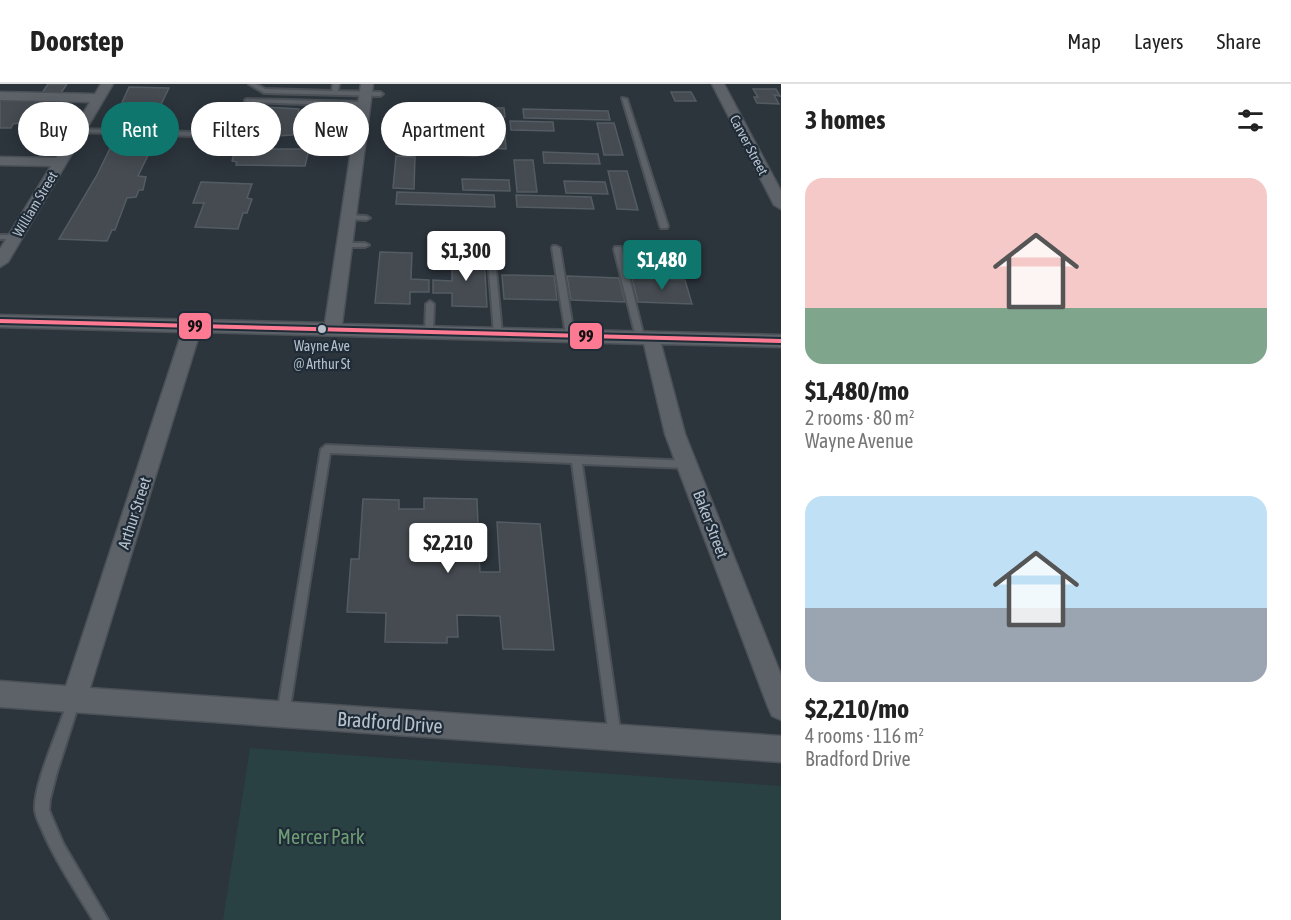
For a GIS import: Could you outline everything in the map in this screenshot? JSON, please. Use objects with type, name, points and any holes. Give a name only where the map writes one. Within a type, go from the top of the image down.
[{"type":"street","name":"William Street","points":[[89,115],[107,84]]},
{"type":"street","name":"Carver Street","points":[[718,84],[781,205]]},
{"type":"street","points":[[333,330],[348,217],[369,94]]},
{"type":"street","points":[[0,96],[99,99]]},
{"type":"street","name":"William Street","points":[[0,262],[64,156]]},
{"type":"street","points":[[0,161],[60,162]]},
{"type":"street","points":[[0,321],[781,341]]},
{"type":"street","name":"Arthur Street","points":[[74,699],[193,326]]},
{"type":"street","name":"Baker Street","points":[[646,338],[675,434],[781,707]]},
{"type":"street","name":"Bradford Drive","points":[[0,694],[781,749]]},
{"type":"lane","points":[[252,84],[264,91],[369,94]]},
{"type":"lane","points":[[271,84],[285,92]]},
{"type":"lane","points":[[335,93],[336,84]]},
{"type":"lane","points":[[247,101],[369,94]]},
{"type":"lane","points":[[624,99],[664,226]]},
{"type":"lane","points":[[89,131],[191,134]]},
{"type":"lane","points":[[348,217],[366,218]]},
{"type":"lane","points":[[0,237],[15,237]]},
{"type":"lane","points":[[345,245],[365,245]]},
{"type":"lane","points":[[556,248],[570,335]]},
{"type":"lane","points":[[490,249],[498,333]]},
{"type":"lane","points":[[618,249],[646,338]]},
{"type":"lane","points":[[429,332],[430,304]]},
{"type":"lane","points":[[283,714],[326,449],[687,464]]},
{"type":"lane","points":[[576,461],[615,737]]},
{"type":"lane","points":[[74,699],[46,788],[42,811],[54,839],[101,920]]},
{"type":"green space","name":"Mercer Park","points":[[250,748],[781,786],[781,920],[223,920]]},
{"type":"building","points":[[48,84],[67,84],[61,93],[42,93]]},
{"type":"building","points":[[129,87],[169,88],[162,102],[122,102]]},
{"type":"building","points":[[753,89],[776,89],[780,96],[774,95],[779,104],[757,103],[754,97],[758,97]]},
{"type":"building","points":[[671,92],[691,92],[696,101],[675,101]]},
{"type":"building","points":[[0,100],[43,100],[42,102],[18,102],[18,123],[13,124],[11,128],[0,128]]},
{"type":"building","points":[[281,108],[293,109],[293,135],[281,136]]},
{"type":"building","points":[[523,109],[608,111],[610,120],[524,118]]},
{"type":"building","points":[[510,121],[553,122],[554,131],[511,130]]},
{"type":"building","points":[[597,123],[614,123],[623,155],[604,155]]},
{"type":"building","points":[[281,149],[293,149],[293,156],[307,156],[305,166],[236,165],[237,162],[232,161],[233,156],[281,156]]},
{"type":"building","points":[[543,152],[598,154],[600,164],[544,163]]},
{"type":"building","points":[[106,156],[148,156],[138,176],[146,177],[143,190],[139,190],[136,197],[127,198],[115,230],[112,230],[107,241],[59,239]]},
{"type":"building","points":[[396,156],[415,157],[414,189],[393,188]]},
{"type":"building","points":[[514,160],[533,160],[537,192],[517,192]]},
{"type":"building","points":[[608,171],[627,171],[638,210],[617,209]]},
{"type":"building","points":[[462,179],[509,180],[510,191],[463,190]]},
{"type":"building","points":[[564,181],[605,182],[608,194],[566,193]]},
{"type":"building","points":[[201,182],[252,184],[247,198],[252,199],[247,213],[243,213],[238,229],[195,227],[204,203],[193,203]]},
{"type":"building","points":[[397,192],[494,195],[495,207],[396,204]]},
{"type":"building","points":[[516,195],[591,197],[594,209],[517,207]]},
{"type":"building","points":[[380,252],[412,253],[411,279],[429,280],[429,292],[410,292],[410,304],[375,303]]},
{"type":"building","points":[[452,254],[484,255],[487,307],[452,306],[452,293],[433,293],[433,280],[452,281]]},
{"type":"building","points":[[502,275],[554,276],[557,300],[504,299]]},
{"type":"building","points":[[567,276],[619,278],[625,302],[571,300]]},
{"type":"building","points":[[632,278],[685,280],[692,304],[638,302]]},
{"type":"building","points":[[424,498],[477,499],[480,572],[500,572],[497,522],[540,524],[554,650],[503,649],[500,616],[457,615],[458,637],[447,637],[447,643],[385,642],[386,613],[347,612],[351,559],[359,559],[363,499],[399,500],[399,509],[424,509]]},
{"type":"transit line","name":"99","points":[[0,321],[781,341]]},
{"type":"place","name":"Wayne Ave @ Arthur St","points":[[322,329]]}]
